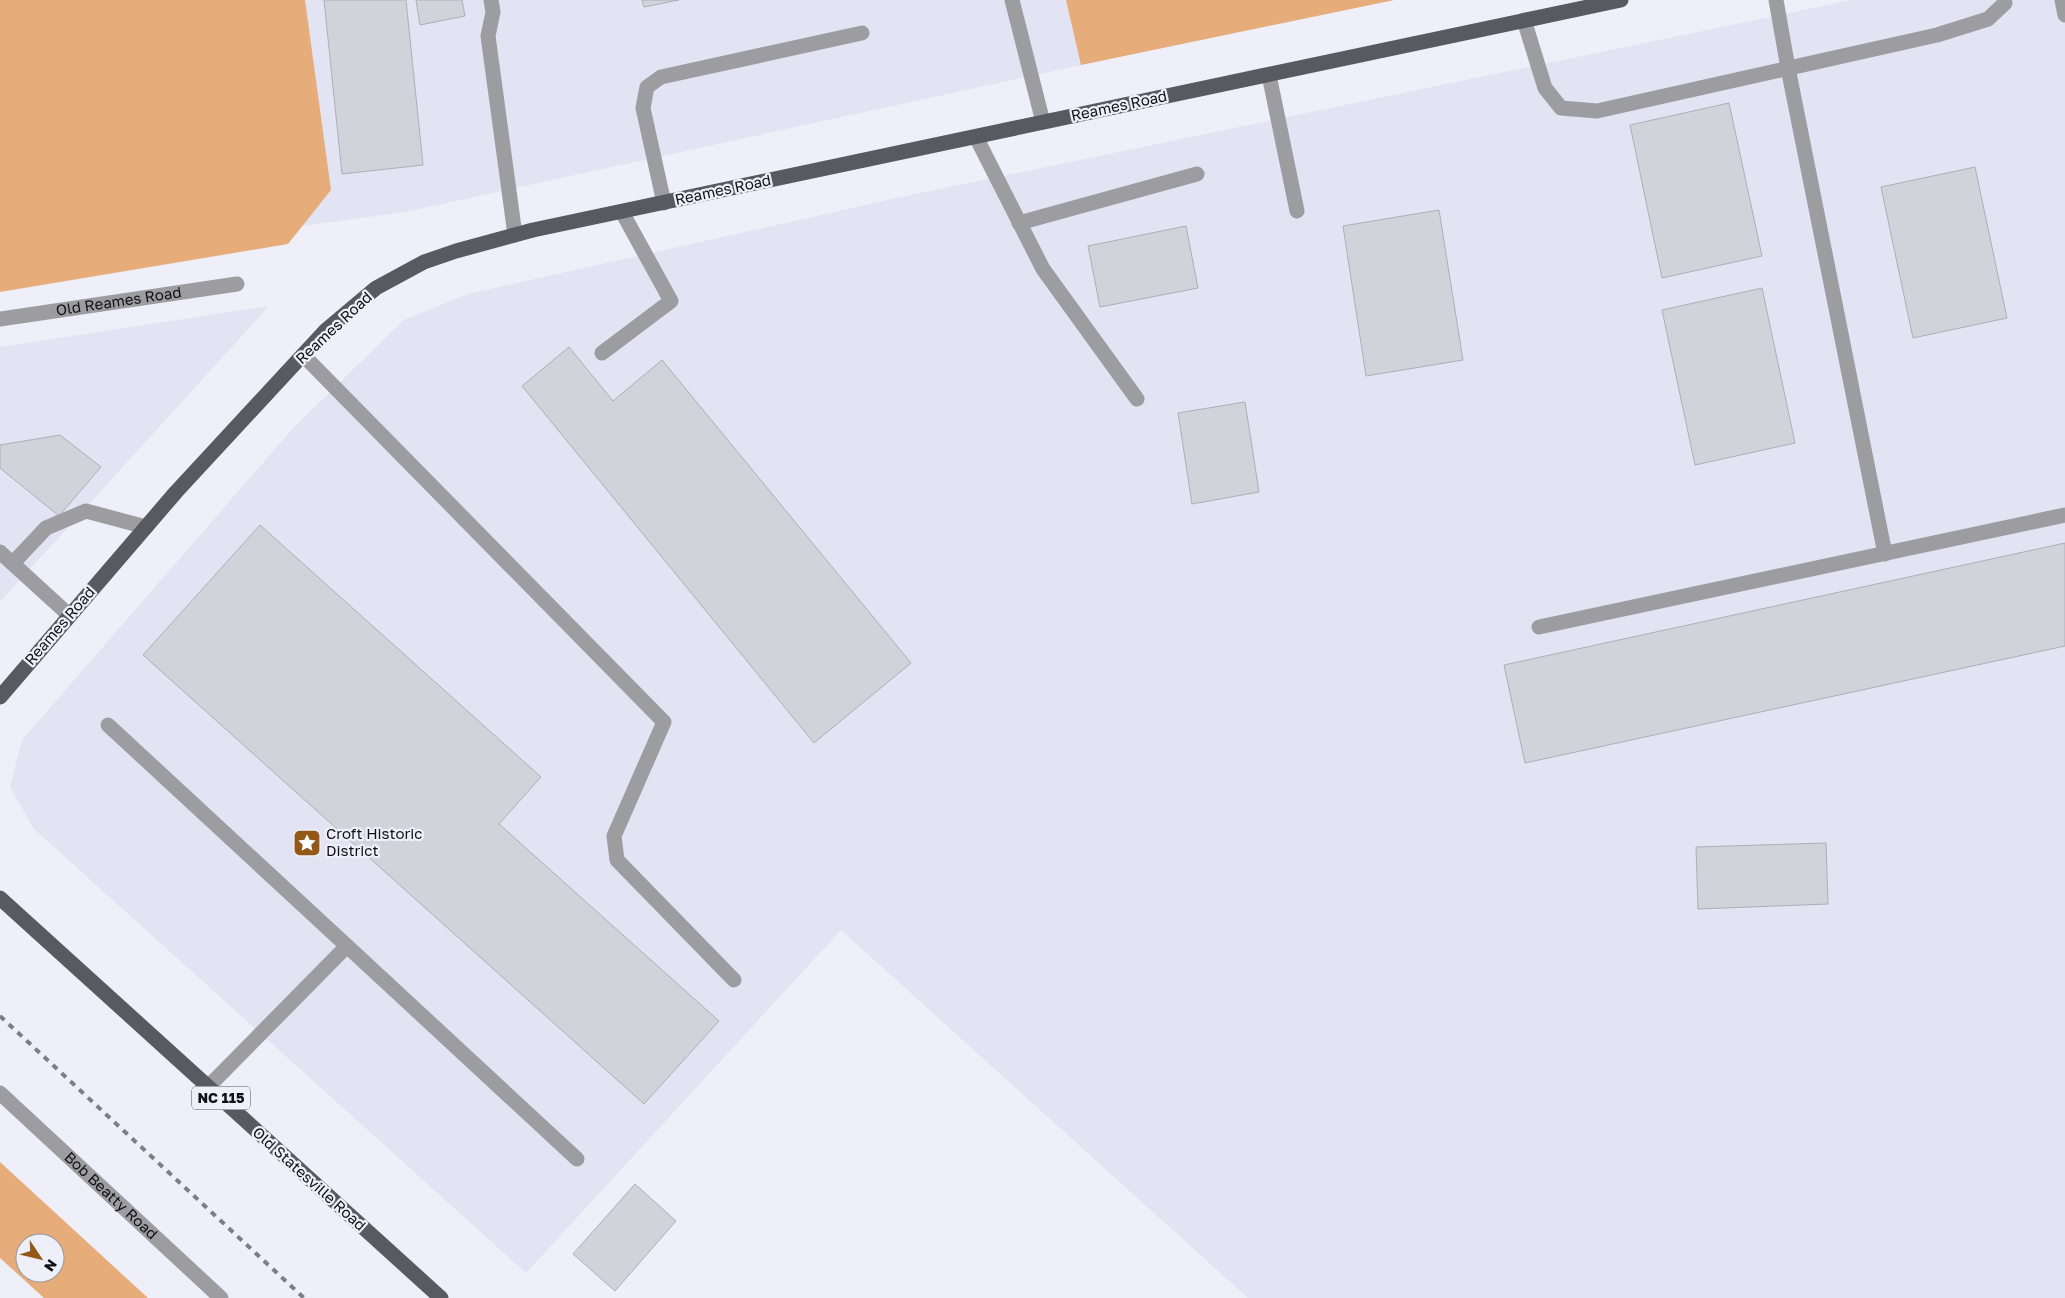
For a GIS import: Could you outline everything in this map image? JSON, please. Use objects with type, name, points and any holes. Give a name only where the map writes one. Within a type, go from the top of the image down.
[{"type":"main road","name":"Reames Road","points":[[0,697],[146,527],[325,331],[376,288],[424,262],[515,235],[1621,0]]},
{"type":"main road","name":"Old Statesville Road","points":[[0,898],[441,1298]]},
{"type":"street","points":[[491,0],[493,12],[488,36],[515,235]]},
{"type":"street","points":[[1012,0],[1043,122]]},
{"type":"street","points":[[1776,0],[1885,554]]},
{"type":"street","points":[[1524,20],[1546,88],[1561,108],[1597,111],[1937,35],[1988,20],[2005,3],[2004,0]]},
{"type":"street","points":[[2062,0],[2065,15]]},
{"type":"street","points":[[664,203],[643,108],[647,87],[661,77],[862,33]]},
{"type":"street","points":[[1269,75],[1297,211]]},
{"type":"street","points":[[976,137],[1043,269],[1137,399]]},
{"type":"street","points":[[1019,223],[1197,174]]},
{"type":"street","points":[[602,353],[671,301],[622,212]]},
{"type":"street","name":"Old Reames Road","points":[[0,319],[237,284]]},
{"type":"street","points":[[303,355],[664,722],[614,836],[618,860],[734,980]]},
{"type":"street","points":[[12,563],[46,528],[86,511],[146,527]]},
{"type":"street","points":[[1539,627],[2065,515]]},
{"type":"street","points":[[0,552],[69,615]]},
{"type":"street","points":[[108,725],[577,1159]]},
{"type":"street","points":[[208,1087],[347,946]]},
{"type":"street","name":"Bob Beatty Road","points":[[0,1093],[221,1298]]},
{"type":"shaded area","points":[[0,0],[1394,0],[1081,65],[405,212],[265,231]]},
{"type":"shaded area","points":[[0,0],[305,0],[331,190],[288,244],[0,292]]},
{"type":"shaded area","points":[[1066,0],[1394,0],[1081,65]]},
{"type":"shaded area","points":[[1852,0],[2065,0],[2065,1298],[1248,1298],[841,930],[526,1273],[34,829],[10,787],[22,740],[295,426],[404,320],[468,294],[901,197]]},
{"type":"shaded area","points":[[269,306],[0,602],[0,347]]},
{"type":"shaded area","points":[[0,1162],[148,1298],[44,1298],[28,1283],[65,1283],[65,1233],[15,1233],[15,1272],[0,1258]]},
{"type":"building","points":[[324,0],[406,0],[423,165],[342,174]]},
{"type":"building","points":[[416,0],[462,0],[465,16],[420,25]]},
{"type":"building","points":[[642,0],[679,0],[644,7]]},
{"type":"building","points":[[1729,103],[1762,256],[1662,278],[1630,125]]},
{"type":"building","points":[[1975,167],[2007,318],[1913,338],[1881,187]]},
{"type":"building","points":[[1439,210],[1463,360],[1366,376],[1343,226]]},
{"type":"building","points":[[1186,226],[1198,288],[1100,307],[1088,246]]},
{"type":"building","points":[[1762,288],[1795,443],[1695,465],[1662,310]]},
{"type":"building","points":[[569,347],[613,401],[662,360],[911,663],[814,743],[522,386]]},
{"type":"building","points":[[1245,402],[1259,492],[1192,504],[1178,413]]},
{"type":"building","points":[[60,435],[101,467],[59,516],[0,468],[0,445]]},
{"type":"building","points":[[260,525],[541,777],[499,824],[719,1021],[644,1104],[143,655]]},
{"type":"building","points":[[2065,543],[2065,646],[1525,763],[1504,665]]},
{"type":"building","points":[[1826,843],[1828,904],[1698,909],[1696,847]]},
{"type":"building","points":[[635,1184],[676,1221],[615,1291],[573,1254]]},
{"type":"railway","points":[[0,1016],[304,1298]]},
{"type":"place","name":"Croft Historic District","points":[[307,843]]}]
